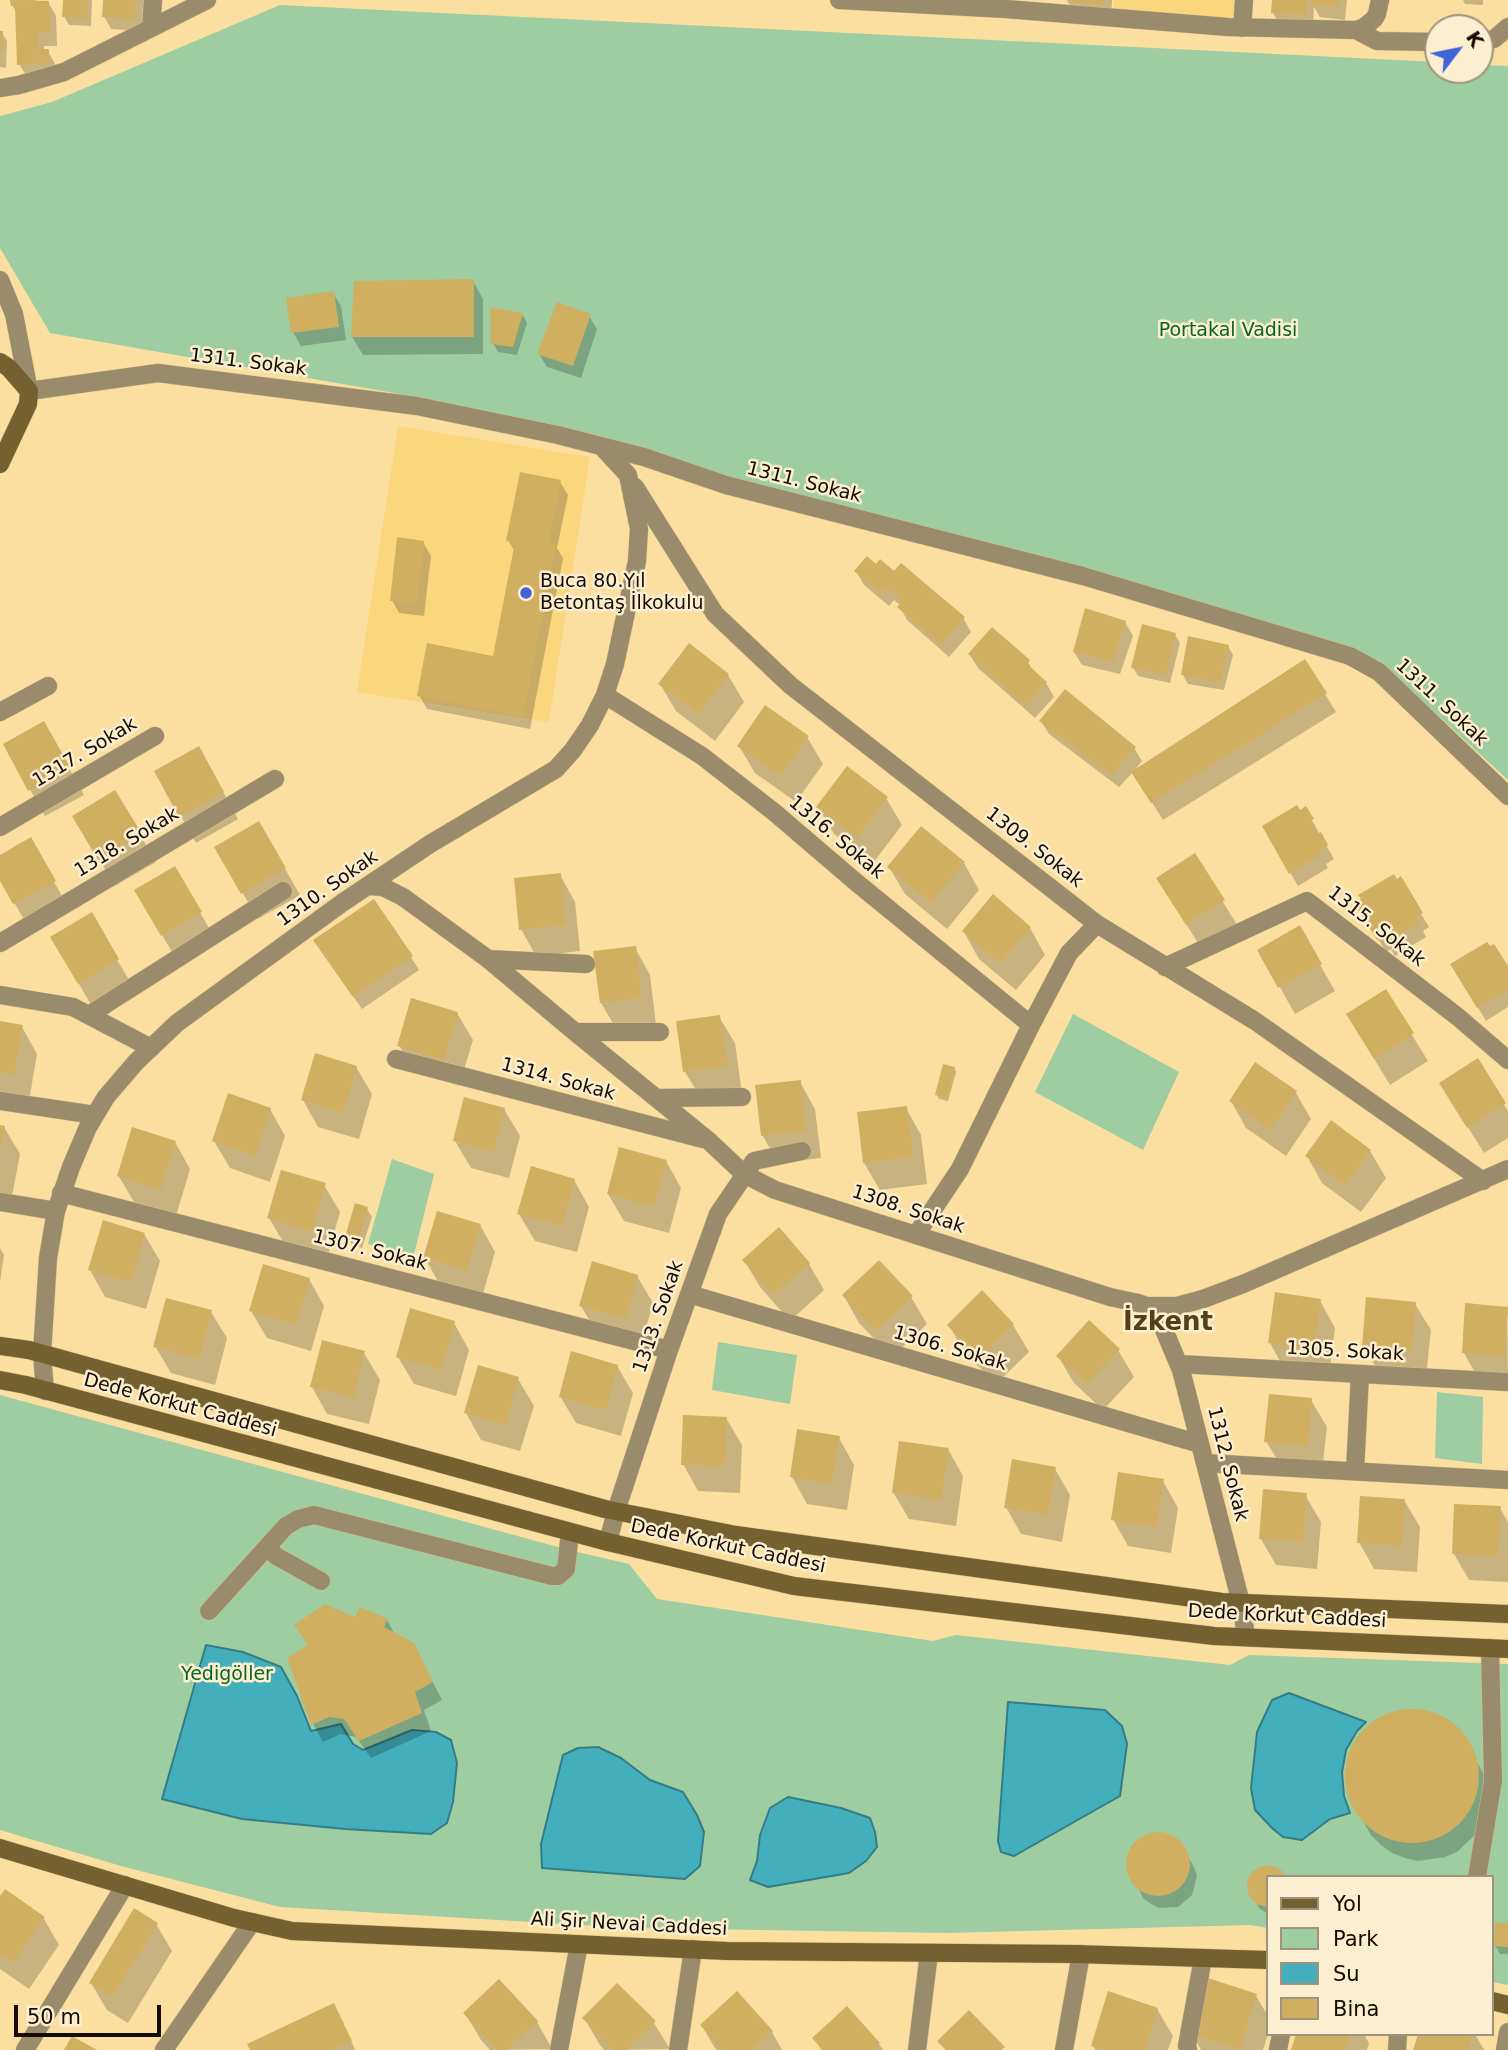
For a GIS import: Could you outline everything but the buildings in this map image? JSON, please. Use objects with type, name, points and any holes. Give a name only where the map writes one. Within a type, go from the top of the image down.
[{"type":"main road","points":[[0,362],[9,368],[29,391],[28,404],[0,464]]},
{"type":"main road","name":"Dede Korkut Caddesi","points":[[0,1346],[42,1354],[616,1511],[736,1535],[1222,1602],[1508,1614]]},
{"type":"main road","name":"Dede Korkut Caddesi","points":[[0,1380],[608,1542],[794,1586],[1214,1636],[1499,1649]]},
{"type":"main road","name":"Ali Şir Nevai Caddesi","points":[[0,1848],[252,1922],[292,1930],[693,1949],[1081,1954],[1266,1960]]},
{"type":"street","points":[[151,28],[153,0]]},
{"type":"street","points":[[0,88],[64,72],[207,0]]},
{"type":"street","points":[[839,0],[1106,9],[1242,28],[1356,30],[1370,24],[1377,14],[1380,0]]},
{"type":"street","points":[[1242,28],[1244,0]]},
{"type":"street","points":[[1494,39],[1508,27]]},
{"type":"street","points":[[1356,30],[1377,41],[1424,42]]},
{"type":"street","points":[[0,280],[14,314],[29,391]]},
{"type":"street","name":"1311. Sokak","points":[[29,391],[158,373],[417,406],[558,435],[644,457],[726,485],[1083,576],[1350,656],[1379,672],[1508,796]]},
{"type":"street","points":[[601,446],[628,475]]},
{"type":"street","name":"1310. Sokak","points":[[45,1391],[42,1354],[48,1258],[56,1212],[83,1137],[106,1097],[177,1023],[430,844],[556,769],[573,750],[590,725],[605,695],[615,664],[637,561],[639,529],[628,475]]},
{"type":"street","name":"1309. Sokak","points":[[628,475],[715,614],[790,685],[1097,924],[1255,1021],[1483,1181]]},
{"type":"street","points":[[0,712],[48,685]]},
{"type":"street","name":"1316. Sokak","points":[[605,695],[702,756],[774,812],[1031,1025]]},
{"type":"street","name":"1317. Sokak","points":[[0,827],[155,736]]},
{"type":"street","name":"1318. Sokak","points":[[0,943],[275,779]]},
{"type":"street","name":"1308. Sokak","points":[[368,886],[383,887],[403,897],[488,959],[709,1141],[744,1174],[775,1190],[1110,1297],[1154,1306],[1177,1306],[1213,1295],[1508,1169]]},
{"type":"street","points":[[89,1014],[283,891]]},
{"type":"street","name":"1315. Sokak","points":[[1165,967],[1307,901],[1458,1017],[1508,1060]]},
{"type":"street","points":[[916,1235],[960,1169],[1069,953],[1097,924]]},
{"type":"street","points":[[488,959],[586,964]]},
{"type":"street","points":[[0,995],[73,1007],[151,1048]]},
{"type":"street","points":[[575,1032],[660,1032]]},
{"type":"street","name":"1314. Sokak","points":[[396,1059],[709,1141]]},
{"type":"street","points":[[656,1098],[743,1097]]},
{"type":"street","points":[[0,1101],[95,1115]]},
{"type":"street","name":"1313. Sokak","points":[[608,1542],[669,1350],[718,1214],[754,1161],[802,1151]]},
{"type":"street","name":"1307. Sokak","points":[[61,1193],[669,1350]]},
{"type":"street","points":[[0,1202],[56,1212]]},
{"type":"street","name":"1306. Sokak","points":[[689,1294],[1200,1444]]},
{"type":"street","name":"1312. Sokak","points":[[1154,1306],[1179,1364],[1241,1603],[1246,1637]]},
{"type":"street","name":"1305. Sokak","points":[[1179,1364],[1508,1382]]},
{"type":"street","points":[[1355,1472],[1360,1374]]},
{"type":"street","points":[[1205,1463],[1508,1480]]},
{"type":"street","points":[[208,1611],[286,1526],[298,1519],[314,1515],[558,1576],[563,1573],[568,1563],[570,1532]]},
{"type":"street","points":[[267,1547],[276,1556],[321,1581]]},
{"type":"street","points":[[1477,1875],[1493,1781],[1499,1649]]},
{"type":"street","points":[[24,2050],[125,1885]]},
{"type":"street","points":[[164,2050],[252,1922]]},
{"type":"street","points":[[558,2050],[579,1944]]},
{"type":"street","points":[[678,2050],[693,1949]]},
{"type":"street","points":[[917,2050],[929,1953]]},
{"type":"street","points":[[1064,2050],[1081,1954]]},
{"type":"street","points":[[1188,2050],[1203,1958]]},
{"type":"street","points":[[1505,2050],[1508,2032]]},
{"type":"shaded area","points":[[1114,0],[1235,0],[1233,18],[1113,12]]},
{"type":"shaded area","points":[[398,426],[590,457],[549,722],[357,692]]},
{"type":"green space","name":"Portakal Vadisi","points":[[280,5],[1424,61],[1424,84],[1494,84],[1494,66],[1508,66],[1508,780],[1378,660],[394,393],[50,333],[0,248],[0,116],[52,102]]},
{"type":"green space","points":[[1073,1014],[1179,1072],[1143,1150],[1035,1092]]},
{"type":"green space","points":[[392,1159],[434,1174],[413,1258],[368,1244]]},
{"type":"green space","points":[[718,1342],[797,1355],[790,1404],[712,1390]]},
{"type":"green space","points":[[1437,1392],[1483,1397],[1482,1464],[1435,1458]]},
{"type":"green space","name":"Yedigöller","points":[[0,1395],[629,1564],[657,1599],[933,1641],[956,1635],[1230,1665],[1249,1655],[1508,1664],[1508,1985],[1494,1982],[1494,1875],[1266,1875],[1266,1928],[1250,1925],[947,1933],[632,1928],[280,1907],[121,1866],[0,1830]]},
{"type":"water","points":[[206,1645],[243,1652],[281,1667],[297,1696],[311,1731],[341,1724],[353,1744],[363,1750],[412,1730],[436,1732],[451,1740],[457,1763],[453,1802],[447,1823],[431,1834],[345,1829],[242,1819],[162,1799]]},
{"type":"water","points":[[1289,1693],[1366,1722],[1346,1750],[1342,1772],[1344,1796],[1350,1813],[1330,1819],[1302,1840],[1283,1837],[1273,1829],[1255,1810],[1251,1788],[1257,1732],[1272,1700]]},
{"type":"water","points":[[1008,1702],[1105,1710],[1122,1726],[1127,1744],[1120,1796],[1014,1856],[1001,1852],[998,1841]]},
{"type":"water","points":[[598,1747],[621,1758],[650,1780],[683,1792],[704,1832],[700,1866],[685,1879],[542,1868],[541,1844],[563,1755],[578,1748]]},
{"type":"water","points":[[788,1797],[841,1808],[870,1818],[877,1847],[866,1861],[849,1873],[768,1887],[750,1880],[757,1861],[760,1835],[770,1808]]},
{"type":"place","name":"Buca 80.Yıl Betontaş İlkokulu","points":[[526,593]]},
{"type":"district","name":"İzkent","points":[[1168,1323]]}]
